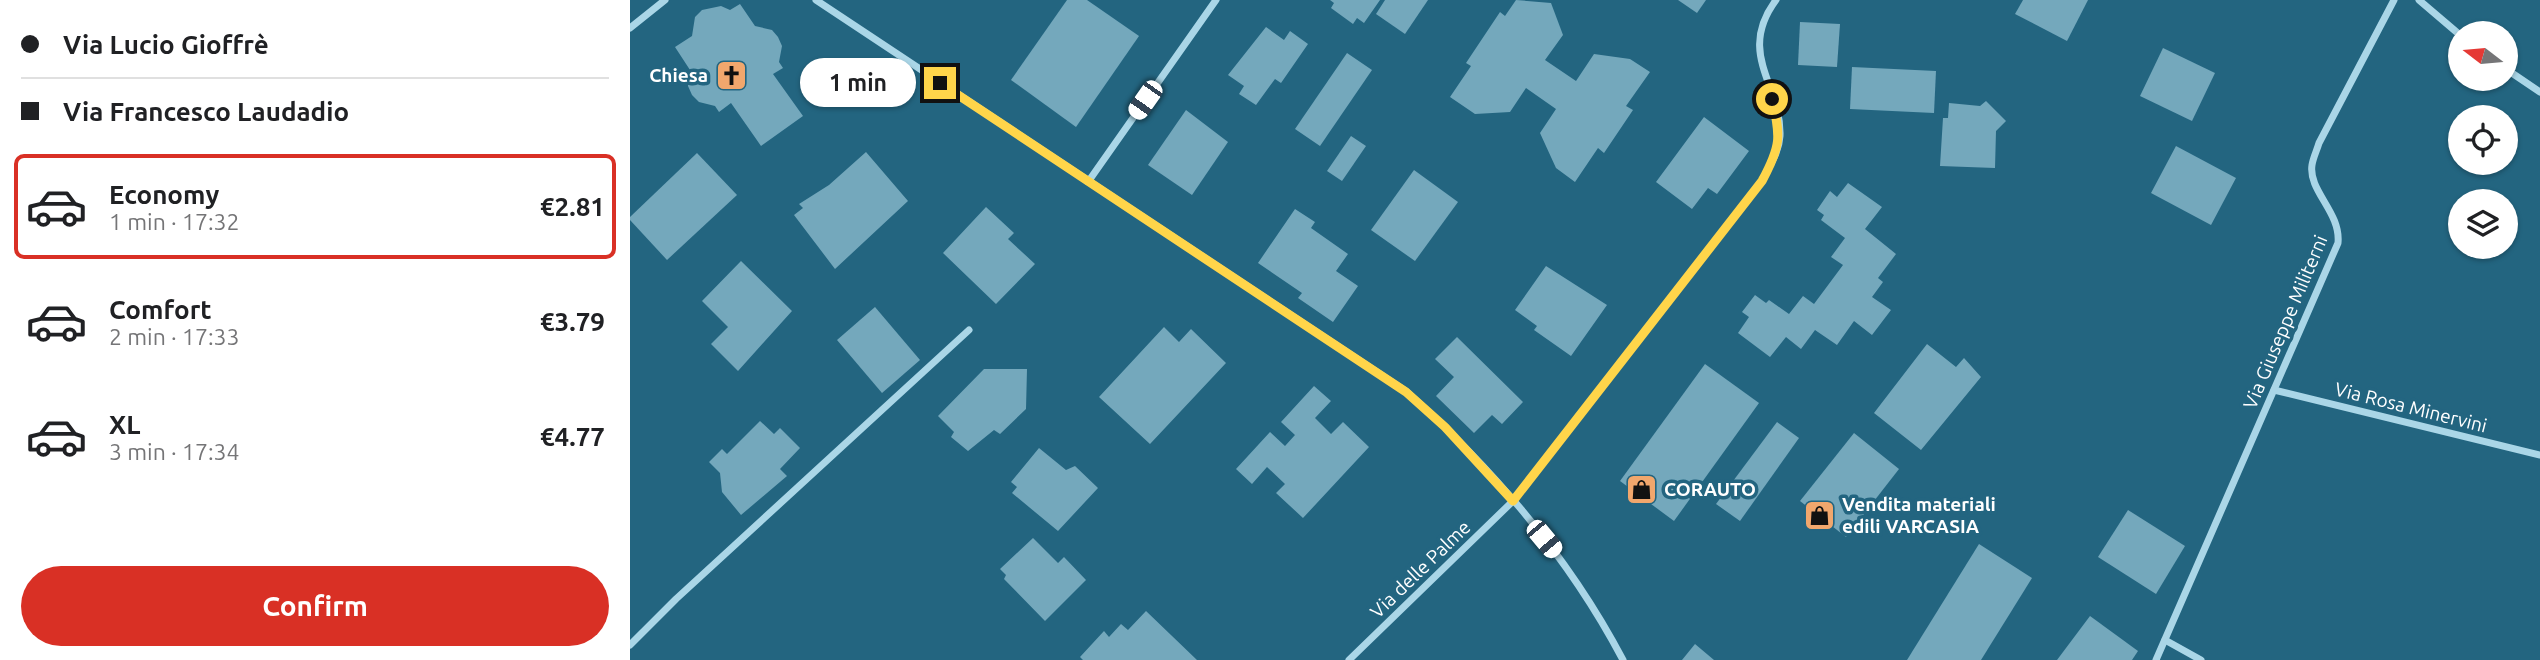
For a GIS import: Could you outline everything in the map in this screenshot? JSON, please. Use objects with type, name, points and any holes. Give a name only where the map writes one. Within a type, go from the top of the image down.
[{"type":"street","points":[[630,28],[665,0]]},
{"type":"street","points":[[816,0],[1406,392],[1445,427],[1513,501],[1559,557],[1623,660]]},
{"type":"street","points":[[1088,183],[1216,0]]},
{"type":"street","name":"Via delle Palme","points":[[1349,660],[1513,501],[1762,181],[1777,152],[1780,134],[1762,64],[1760,33],[1768,11],[1776,0]]},
{"type":"street","name":"Via Giuseppe Militerni","points":[[2156,660],[2338,243],[2336,219],[2317,186],[2311,167],[2319,143],[2394,0]]},
{"type":"street","points":[[2419,0],[2448,24]]},
{"type":"street","points":[[2518,77],[2540,92]]},
{"type":"street","points":[[630,645],[676,598],[969,330]]},
{"type":"street","name":"Via Rosa Minervini","points":[[2274,390],[2540,455]]},
{"type":"street","points":[[2165,640],[2201,660]]},
{"type":"building","points":[[1067,0],[1087,0],[1139,36],[1076,127],[1011,80]]},
{"type":"building","points":[[1330,0],[1380,0],[1364,23],[1357,18],[1353,24],[1331,8],[1334,3]]},
{"type":"building","points":[[1385,0],[1428,0],[1405,34],[1376,14]]},
{"type":"building","points":[[1516,0],[1551,3],[1563,35],[1545,60],[1576,81],[1594,54],[1630,59],[1650,72],[1626,106],[1633,110],[1604,153],[1598,148],[1575,182],[1556,168],[1540,133],[1556,109],[1526,88],[1510,112],[1475,114],[1450,97],[1471,66],[1466,63],[1500,12],[1505,16]]},
{"type":"building","points":[[1678,0],[1706,0],[1697,13]]},
{"type":"building","points":[[2023,0],[2088,0],[2067,41],[2015,14]]},
{"type":"building","name":"Chiesa","points":[[740,4],[755,26],[772,30],[778,37],[782,46],[779,62],[783,68],[773,74],[803,116],[761,146],[731,103],[719,112],[715,106],[699,102],[692,95],[688,86],[690,70],[675,47],[692,36],[695,17],[702,10],[721,6],[730,10]]},
{"type":"building","points":[[1800,22],[1840,24],[1837,67],[1798,65]]},
{"type":"building","points":[[1266,27],[1284,40],[1290,31],[1308,44],[1281,83],[1275,79],[1256,105],[1239,94],[1244,86],[1228,75]]},
{"type":"building","points":[[2163,48],[2215,73],[2192,121],[2140,96]]},
{"type":"building","points":[[1347,53],[1372,70],[1320,146],[1295,129]]},
{"type":"building","points":[[1852,67],[1936,71],[1934,113],[1850,109]]},
{"type":"building","points":[[1986,101],[2006,121],[1996,131],[1995,168],[1940,166],[1943,118],[1948,118],[1949,103],[1980,106]]},
{"type":"building","points":[[1186,110],[1228,142],[1192,195],[1148,165]]},
{"type":"building","points":[[1704,117],[1749,151],[1717,194],[1708,188],[1692,209],[1656,182]]},
{"type":"building","points":[[1351,136],[1366,146],[1342,181],[1327,171]]},
{"type":"building","points":[[2176,146],[2236,178],[2211,225],[2151,193]]},
{"type":"building","points":[[866,152],[908,201],[835,269],[794,215],[803,208],[799,204],[829,185]]},
{"type":"building","points":[[697,153],[737,195],[667,260],[630,217]]},
{"type":"building","points":[[1414,170],[1458,202],[1415,261],[1371,230]]},
{"type":"building","points":[[1848,183],[1882,207],[1865,229],[1896,254],[1878,278],[1883,282],[1872,297],[1891,310],[1872,335],[1854,321],[1837,345],[1815,330],[1801,349],[1786,337],[1770,357],[1738,333],[1749,317],[1742,312],[1755,295],[1766,303],[1769,300],[1789,314],[1803,296],[1814,304],[1843,265],[1831,257],[1845,238],[1821,220],[1824,215],[1817,210],[1830,191],[1837,197]]},
{"type":"building","points":[[986,207],[1014,233],[1008,239],[1035,264],[996,304],[943,253]]},
{"type":"building","points":[[1295,209],[1315,222],[1311,228],[1348,254],[1336,271],[1358,286],[1333,322],[1298,298],[1302,293],[1258,263]]},
{"type":"building","points":[[741,261],[792,311],[738,371],[711,344],[728,327],[702,301]]},
{"type":"building","points":[[1546,266],[1607,305],[1571,356],[1534,330],[1537,326],[1515,310]]},
{"type":"building","points":[[875,307],[920,360],[882,393],[837,340]]},
{"type":"building","points":[[1164,327],[1179,342],[1191,329],[1226,363],[1150,444],[1099,397]]},
{"type":"building","points":[[1457,337],[1523,402],[1502,424],[1492,415],[1474,433],[1436,396],[1454,377],[1435,359]]},
{"type":"building","points":[[1927,344],[1956,367],[1964,358],[1981,377],[1921,450],[1874,413]]},
{"type":"building","points":[[1705,364],[1759,403],[1674,521],[1620,481]]},
{"type":"building","points":[[984,369],[1027,369],[1026,409],[1000,434],[994,430],[968,451],[951,437],[954,432],[938,416]]},
{"type":"building","points":[[1314,386],[1331,401],[1315,418],[1331,434],[1343,422],[1369,447],[1303,518],[1276,493],[1285,484],[1267,467],[1252,484],[1236,469],[1270,432],[1285,446],[1295,435],[1281,422]]},
{"type":"building","points":[[760,421],[774,434],[780,428],[800,448],[780,469],[787,476],[741,515],[722,492],[720,473],[709,462],[722,449],[727,454]]},
{"type":"building","points":[[1777,422],[1799,438],[1740,521],[1716,504]]},
{"type":"building","points":[[1854,433],[1899,469],[1846,537],[1800,501]]},
{"type":"building","points":[[1039,448],[1066,470],[1075,466],[1098,488],[1058,531],[1012,493],[1017,487],[1011,482]]},
{"type":"building","points":[[2128,510],[2185,546],[2156,594],[2098,557]]},
{"type":"building","points":[[1033,538],[1058,563],[1064,557],[1086,580],[1045,621],[1004,579],[1006,575],[1000,569]]},
{"type":"building","points":[[1979,544],[2032,578],[1981,660],[1907,660]]},
{"type":"building","points":[[1146,611],[1197,660],[1083,660],[1080,657],[1104,631],[1109,637],[1121,624],[1128,630]]},
{"type":"building","points":[[2090,616],[2138,651],[2132,660],[2057,660]]},
{"type":"building","points":[[1695,644],[1714,660],[1682,660]]},
{"type":"place","name":"Chiesa","points":[[731,75]]},
{"type":"place","name":"CORAUTO","points":[[1641,489]]},
{"type":"place","name":"Vendita materiali edili VARCASIA","points":[[1819,515]]},
{"type":"route","points":[[940,83],[1406,392],[1445,427],[1513,501],[1762,181],[1777,152],[1780,134],[1772,99]]}]
